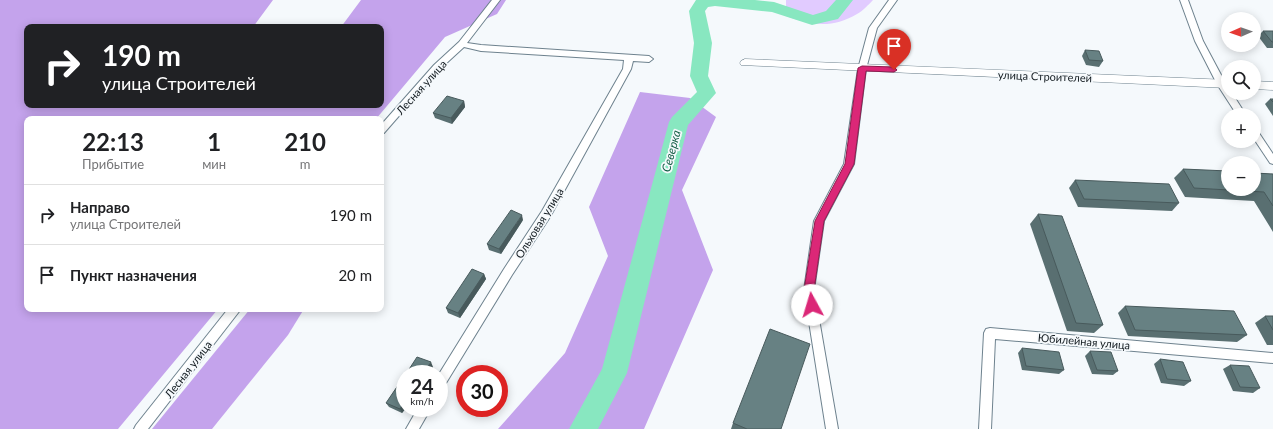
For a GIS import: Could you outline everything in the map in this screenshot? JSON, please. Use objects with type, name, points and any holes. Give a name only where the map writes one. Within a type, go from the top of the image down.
[{"type":"street","name":"Лесная улица","points":[[384,128],[437,67],[462,44],[496,0]]},
{"type":"street","points":[[832,429],[809,290],[819,221],[849,164],[862,68],[873,28],[893,0]]},
{"type":"street","points":[[1184,0],[1199,41],[1221,77]]},
{"type":"street","points":[[462,44],[482,48],[649,59]]},
{"type":"street","name":"Ольховая улица","points":[[448,369],[508,272],[546,214],[627,69],[629,58]]},
{"type":"street","name":"улица Строителей","points":[[744,63],[1221,84]]},
{"type":"street","points":[[1261,85],[1273,86]]},
{"type":"street","points":[[1261,143],[1273,161]]},
{"type":"street","name":"Лесная улица","points":[[140,429],[232,312]]},
{"type":"street","name":"Юбилейная улица","points":[[985,429],[990,333],[1273,358]]},
{"type":"street","points":[[412,429],[419,417]]},
{"type":"shaded area","points":[[0,0],[273,0],[255,24],[24,24],[24,108],[384,108],[384,24],[343,24],[361,0],[506,0],[497,14],[445,37],[379,116],[24,116],[24,312],[216,312],[118,429],[0,429]]},
{"type":"shaded area","points":[[786,0],[873,0],[861,11],[848,19],[830,24],[822,24],[804,22],[786,16]]},
{"type":"shaded area","points":[[640,92],[690,98],[716,117],[682,190],[713,270],[644,429],[498,429],[565,353],[608,256],[589,207]]},
{"type":"shaded area","points":[[248,312],[302,312],[288,335],[212,429],[152,429]]},
{"type":"building","points":[[1263,31],[1273,31],[1273,42],[1272,42]]},
{"type":"building","points":[[1085,50],[1099,51],[1103,61],[1089,60]]},
{"type":"building","points":[[447,96],[464,101],[451,118],[433,113]]},
{"type":"building","points":[[1183,169],[1221,171],[1221,190],[1194,188]]},
{"type":"building","points":[[1261,173],[1273,174],[1273,206],[1264,192],[1261,192]]},
{"type":"building","points":[[1075,180],[1169,184],[1179,203],[1084,199]]},
{"type":"building","points":[[511,210],[522,215],[499,249],[487,244]]},
{"type":"building","points":[[1038,214],[1062,216],[1103,325],[1076,323]]},
{"type":"building","points":[[472,269],[484,274],[458,313],[446,308]]},
{"type":"building","points":[[1125,306],[1234,311],[1247,335],[1135,330]]},
{"type":"building","points":[[1265,316],[1273,316],[1273,330]]},
{"type":"building","points":[[770,329],[810,344],[781,429],[747,429],[733,423]]},
{"type":"building","points":[[1022,348],[1059,352],[1064,370],[1026,366]]},
{"type":"building","points":[[1090,351],[1111,352],[1118,371],[1097,370]]},
{"type":"building","points":[[417,357],[431,362],[429,365],[412,365]]},
{"type":"building","points":[[1160,359],[1183,362],[1191,381],[1167,379]]},
{"type":"building","points":[[1230,365],[1249,366],[1260,388],[1240,387]]},
{"type":"building","points":[[396,388],[396,407],[386,403]]},
{"type":"waterway","name":"Северка","points":[[583,429],[614,373],[679,122],[707,93],[699,76],[703,43],[697,11],[702,3],[715,1],[774,7],[812,20],[832,15],[845,0]]},
{"type":"route","points":[[812,305],[809,290],[819,221],[849,164],[862,68],[894,70]]}]
